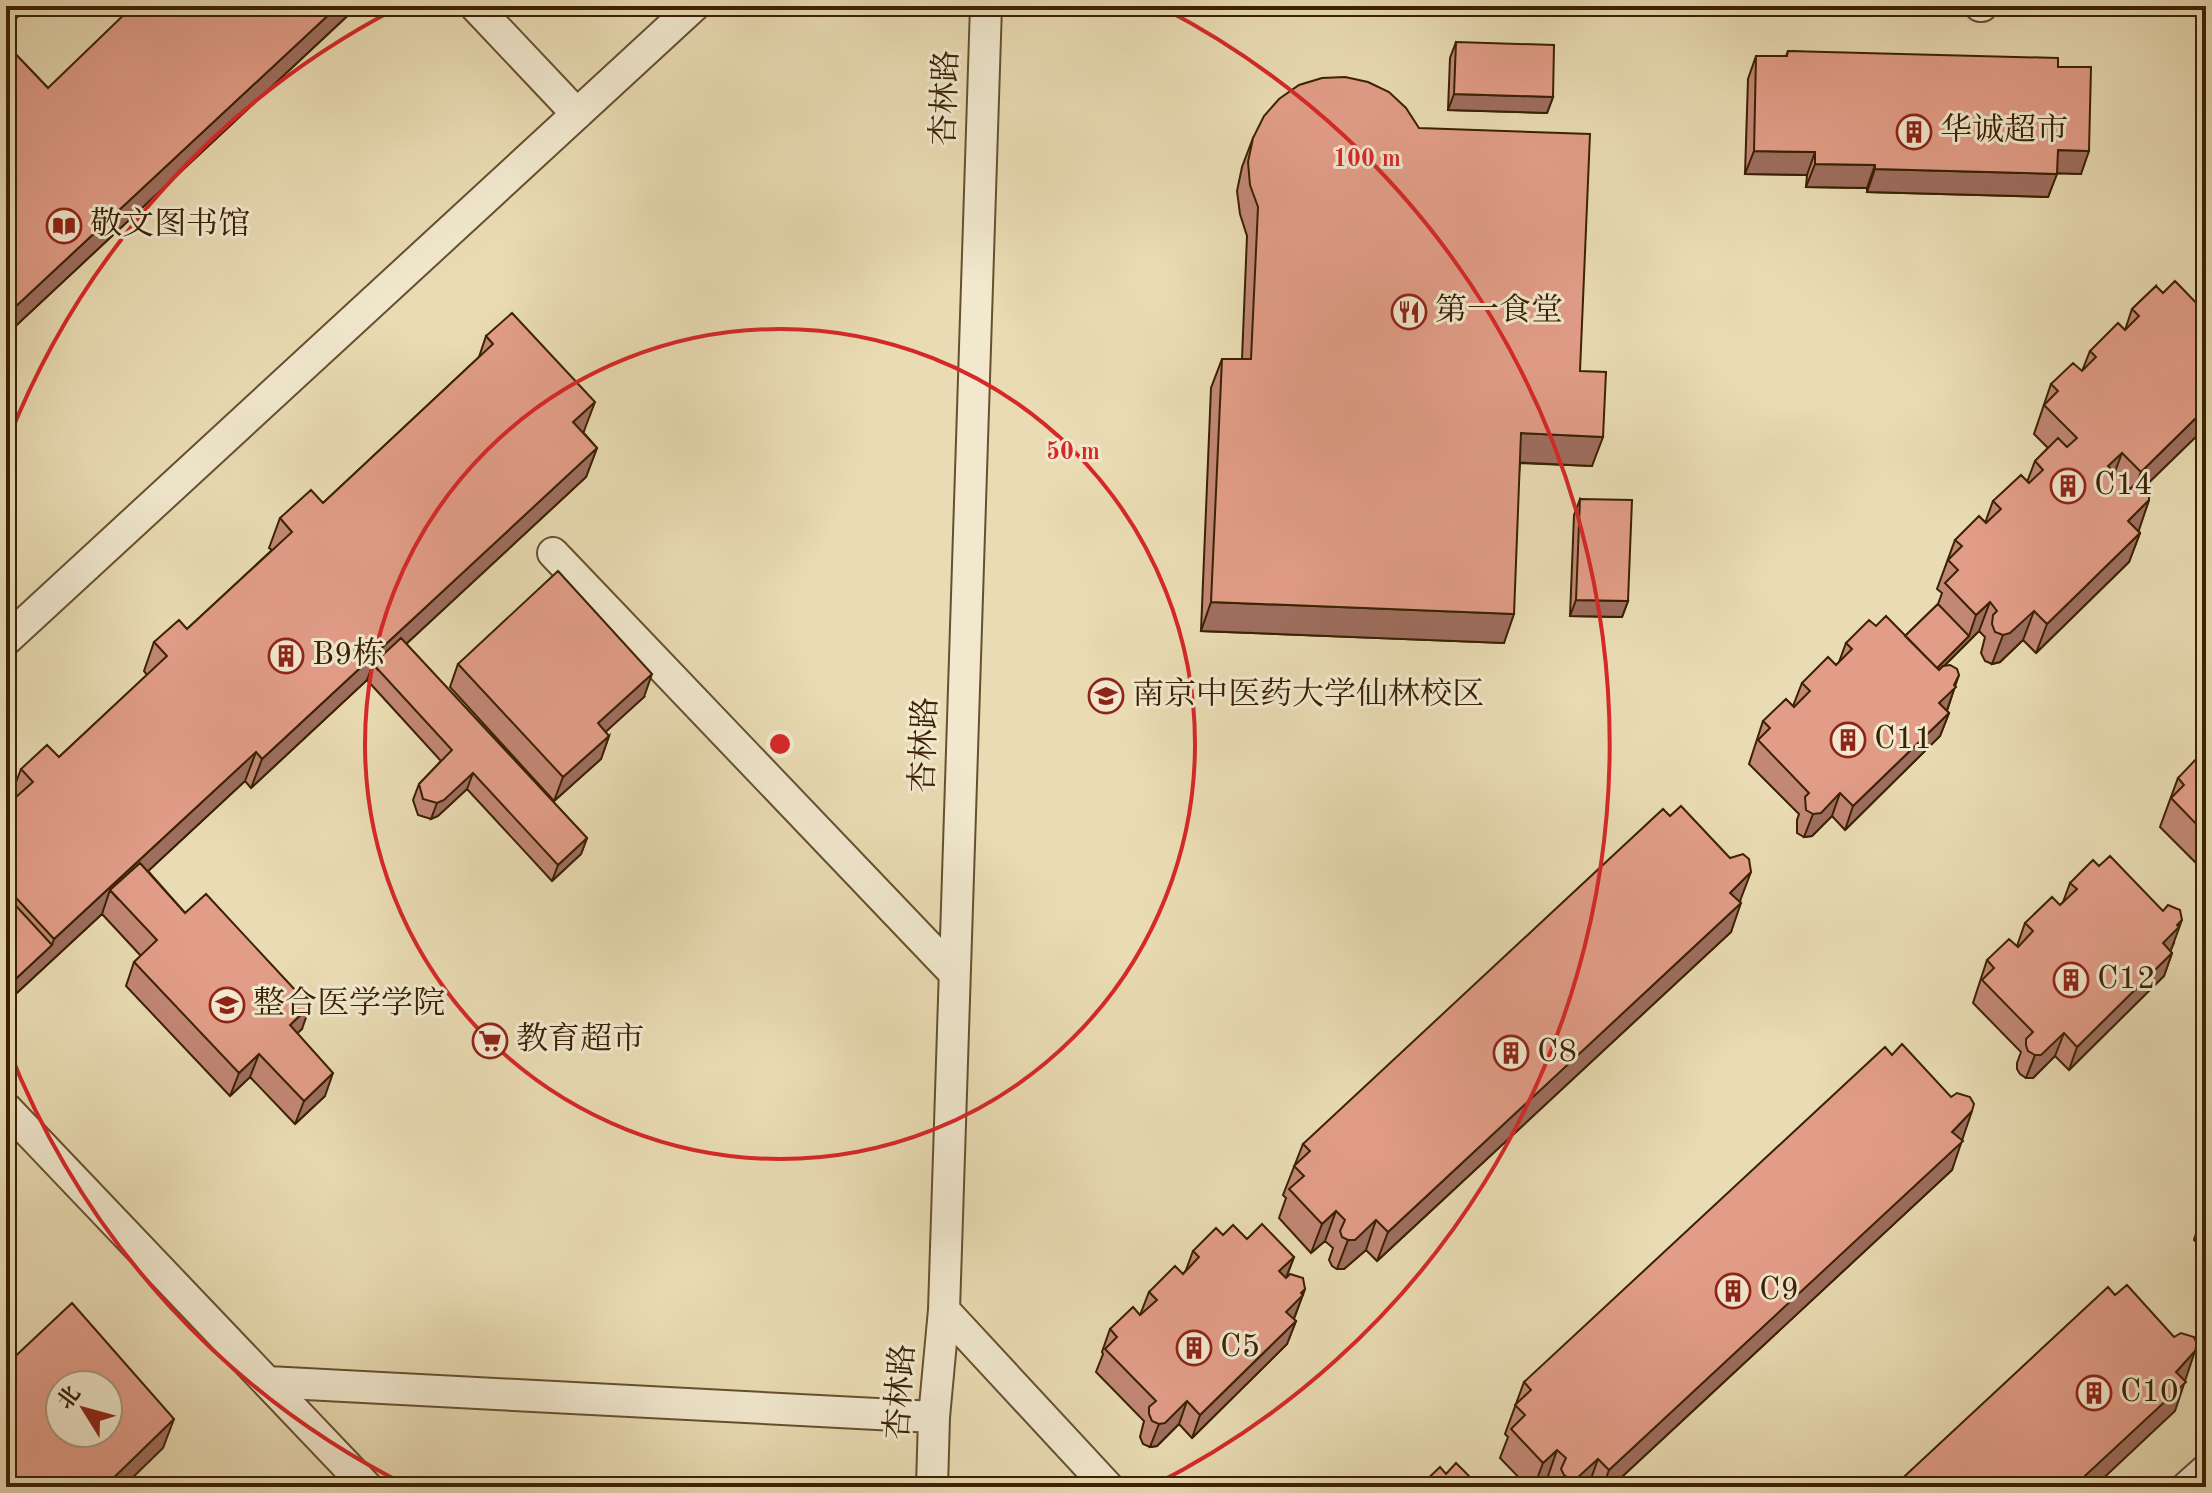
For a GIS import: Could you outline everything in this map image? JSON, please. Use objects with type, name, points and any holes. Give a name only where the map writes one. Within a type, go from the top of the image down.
[{"type":"lane","points":[[475,6],[577,114]]},
{"type":"lane","points":[[6,640],[694,6]]},
{"type":"lane","name":"杏林路","points":[[932,1487],[934,1417],[944,1310],[986,6]]},
{"type":"lane","points":[[553,553],[954,973]]},
{"type":"lane","points":[[6,1108],[367,1487]]},
{"type":"lane","points":[[944,1310],[1108,1487]]},
{"type":"lane","points":[[268,1382],[934,1417]]},
{"type":"lane","points":[[2187,1487],[2206,1470]]},
{"type":"building","name":"敬文图书馆","points":[[133,6],[338,6],[14,308],[6,300],[6,44],[48,88]]},
{"type":"building","points":[[1456,42],[1554,45],[1553,97],[1454,94]]},
{"type":"building","name":"华诚超市","points":[[1788,51],[2058,58],[2058,67],[2091,67],[2089,151],[2058,150],[2057,174],[1875,169],[1875,165],[1815,164],[1815,152],[1754,151],[1756,56],[1787,56]]},
{"type":"building","name":"第一食堂","points":[[1345,77],[1368,82],[1389,92],[1406,108],[1419,128],[1590,134],[1580,371],[1606,372],[1603,437],[1521,433],[1514,614],[1211,602],[1222,359],[1251,359],[1258,207],[1250,185],[1248,162],[1253,138],[1264,116],[1279,99],[1299,85],[1322,78]]},
{"type":"building","name":"C14","points":[[2175,281],[2206,313],[2206,408],[2141,472],[2122,453],[2108,466],[2130,489],[2140,485],[2149,495],[2149,500],[2128,521],[2140,533],[2047,624],[2034,611],[2010,633],[2003,635],[1995,632],[1992,624],[1997,611],[1990,602],[1976,615],[1945,583],[1958,570],[1948,560],[1962,546],[1955,540],[1979,516],[1986,523],[2001,509],[1993,501],[2021,475],[2029,483],[2043,470],[2035,461],[2058,438],[2067,447],[2077,438],[2044,405],[2058,391],[2051,384],[2073,363],[2082,371],[2096,357],[2090,351],[2118,323],[2125,330],[2139,316],[2132,309],[2156,286],[2163,293]]},
{"type":"building","name":"B9栋","points":[[512,313],[595,402],[573,422],[597,448],[262,759],[256,752],[54,939],[6,887],[6,806],[33,782],[21,769],[47,745],[59,757],[167,656],[154,642],[179,620],[187,629],[292,532],[280,518],[311,490],[323,503],[493,344],[486,336]]},
{"type":"building","points":[[1580,499],[1632,500],[1628,601],[1576,600]]},
{"type":"building","points":[[558,571],[652,674],[598,723],[609,736],[563,777],[458,664]]},
{"type":"building","points":[[1938,604],[1969,636],[1937,668],[1905,636]]},
{"type":"building","name":"C11","points":[[1886,616],[1939,670],[1950,665],[1957,669],[1956,687],[1939,703],[1949,713],[1853,806],[1840,793],[1821,813],[1813,814],[1806,810],[1805,797],[1809,793],[1758,740],[1770,728],[1763,721],[1786,699],[1794,707],[1810,691],[1802,683],[1828,657],[1836,665],[1852,649],[1846,643],[1869,620],[1876,626]]},
{"type":"building","points":[[401,638],[587,838],[558,865],[473,773],[444,800],[437,803],[423,799],[419,784],[452,750],[373,664]]},
{"type":"building","points":[[2201,754],[2206,759],[2206,834],[2171,798],[2184,785],[2178,778]]},
{"type":"building","name":"C8","points":[[1681,806],[1730,858],[1743,854],[1749,859],[1751,872],[1730,893],[1741,903],[1388,1232],[1376,1220],[1355,1240],[1348,1240],[1342,1237],[1340,1231],[1345,1220],[1336,1211],[1322,1224],[1289,1189],[1304,1176],[1294,1166],[1310,1151],[1303,1144],[1663,809],[1670,816]]},
{"type":"building","name":"C12","points":[[2110,856],[2163,911],[2168,905],[2180,910],[2182,920],[2177,925],[2179,927],[2163,943],[2172,953],[2077,1047],[2064,1033],[2041,1055],[2035,1055],[2028,1051],[2026,1045],[2026,1039],[2033,1032],[1982,980],[1994,968],[1987,960],[2009,939],[2018,947],[2033,931],[2025,923],[2052,897],[2060,905],[2077,889],[2070,883],[2093,860],[2099,866]]},
{"type":"building","points":[[140,863],[185,913],[206,894],[310,1006],[290,1025],[333,1073],[304,1101],[259,1054],[239,1073],[134,962],[157,940],[110,890]]},
{"type":"building","points":[[6,895],[52,945],[6,988]]},
{"type":"building","name":"C9","points":[[1902,1044],[1951,1097],[1957,1093],[1970,1097],[1974,1104],[1972,1111],[1952,1132],[1963,1141],[1609,1470],[1598,1459],[1576,1479],[1569,1478],[1561,1469],[1566,1458],[1557,1450],[1543,1463],[1511,1429],[1525,1415],[1515,1405],[1531,1390],[1524,1382],[1885,1047],[1892,1055]]},
{"type":"building","name":"C5","points":[[1262,1224],[1294,1257],[1279,1271],[1286,1278],[1290,1274],[1303,1278],[1303,1295],[1286,1312],[1296,1321],[1200,1415],[1187,1401],[1165,1423],[1152,1421],[1149,1407],[1156,1401],[1105,1349],[1117,1337],[1110,1329],[1133,1307],[1140,1315],[1157,1300],[1149,1292],[1175,1266],[1183,1274],[1199,1257],[1193,1251],[1216,1228],[1223,1235],[1233,1225],[1247,1239]]},
{"type":"building","name":"C10","points":[[2127,1285],[2174,1337],[2181,1333],[2194,1337],[2197,1344],[2195,1351],[2176,1372],[2186,1382],[2073,1487],[1893,1487],[2108,1287],[2115,1295]]},
{"type":"building","points":[[72,1303],[174,1419],[104,1487],[6,1487],[6,1365]]},
{"type":"building","points":[[1456,1463],[1480,1487],[1419,1487],[1440,1467],[1446,1474]]},
{"type":"place","name":"华诚超市","points":[[1914,132]]},
{"type":"place","name":"敬文图书馆","points":[[64,226]]},
{"type":"place","name":"第一食堂","points":[[1409,312]]},
{"type":"place","name":"C14","points":[[2068,486]]},
{"type":"place","name":"B9栋","points":[[286,656]]},
{"type":"place","name":"南京中医药大学仙林校区","points":[[1106,696]]},
{"type":"place","name":"C11","points":[[1848,740]]},
{"type":"place","name":"C12","points":[[2071,980]]},
{"type":"place","name":"整合医学学院","points":[[227,1005]]},
{"type":"place","name":"教育超市","points":[[490,1041]]},
{"type":"place","name":"C8","points":[[1511,1053]]},
{"type":"place","name":"C9","points":[[1733,1291]]},
{"type":"place","name":"C5","points":[[1194,1348]]},
{"type":"place","name":"C10","points":[[2094,1393]]}]
